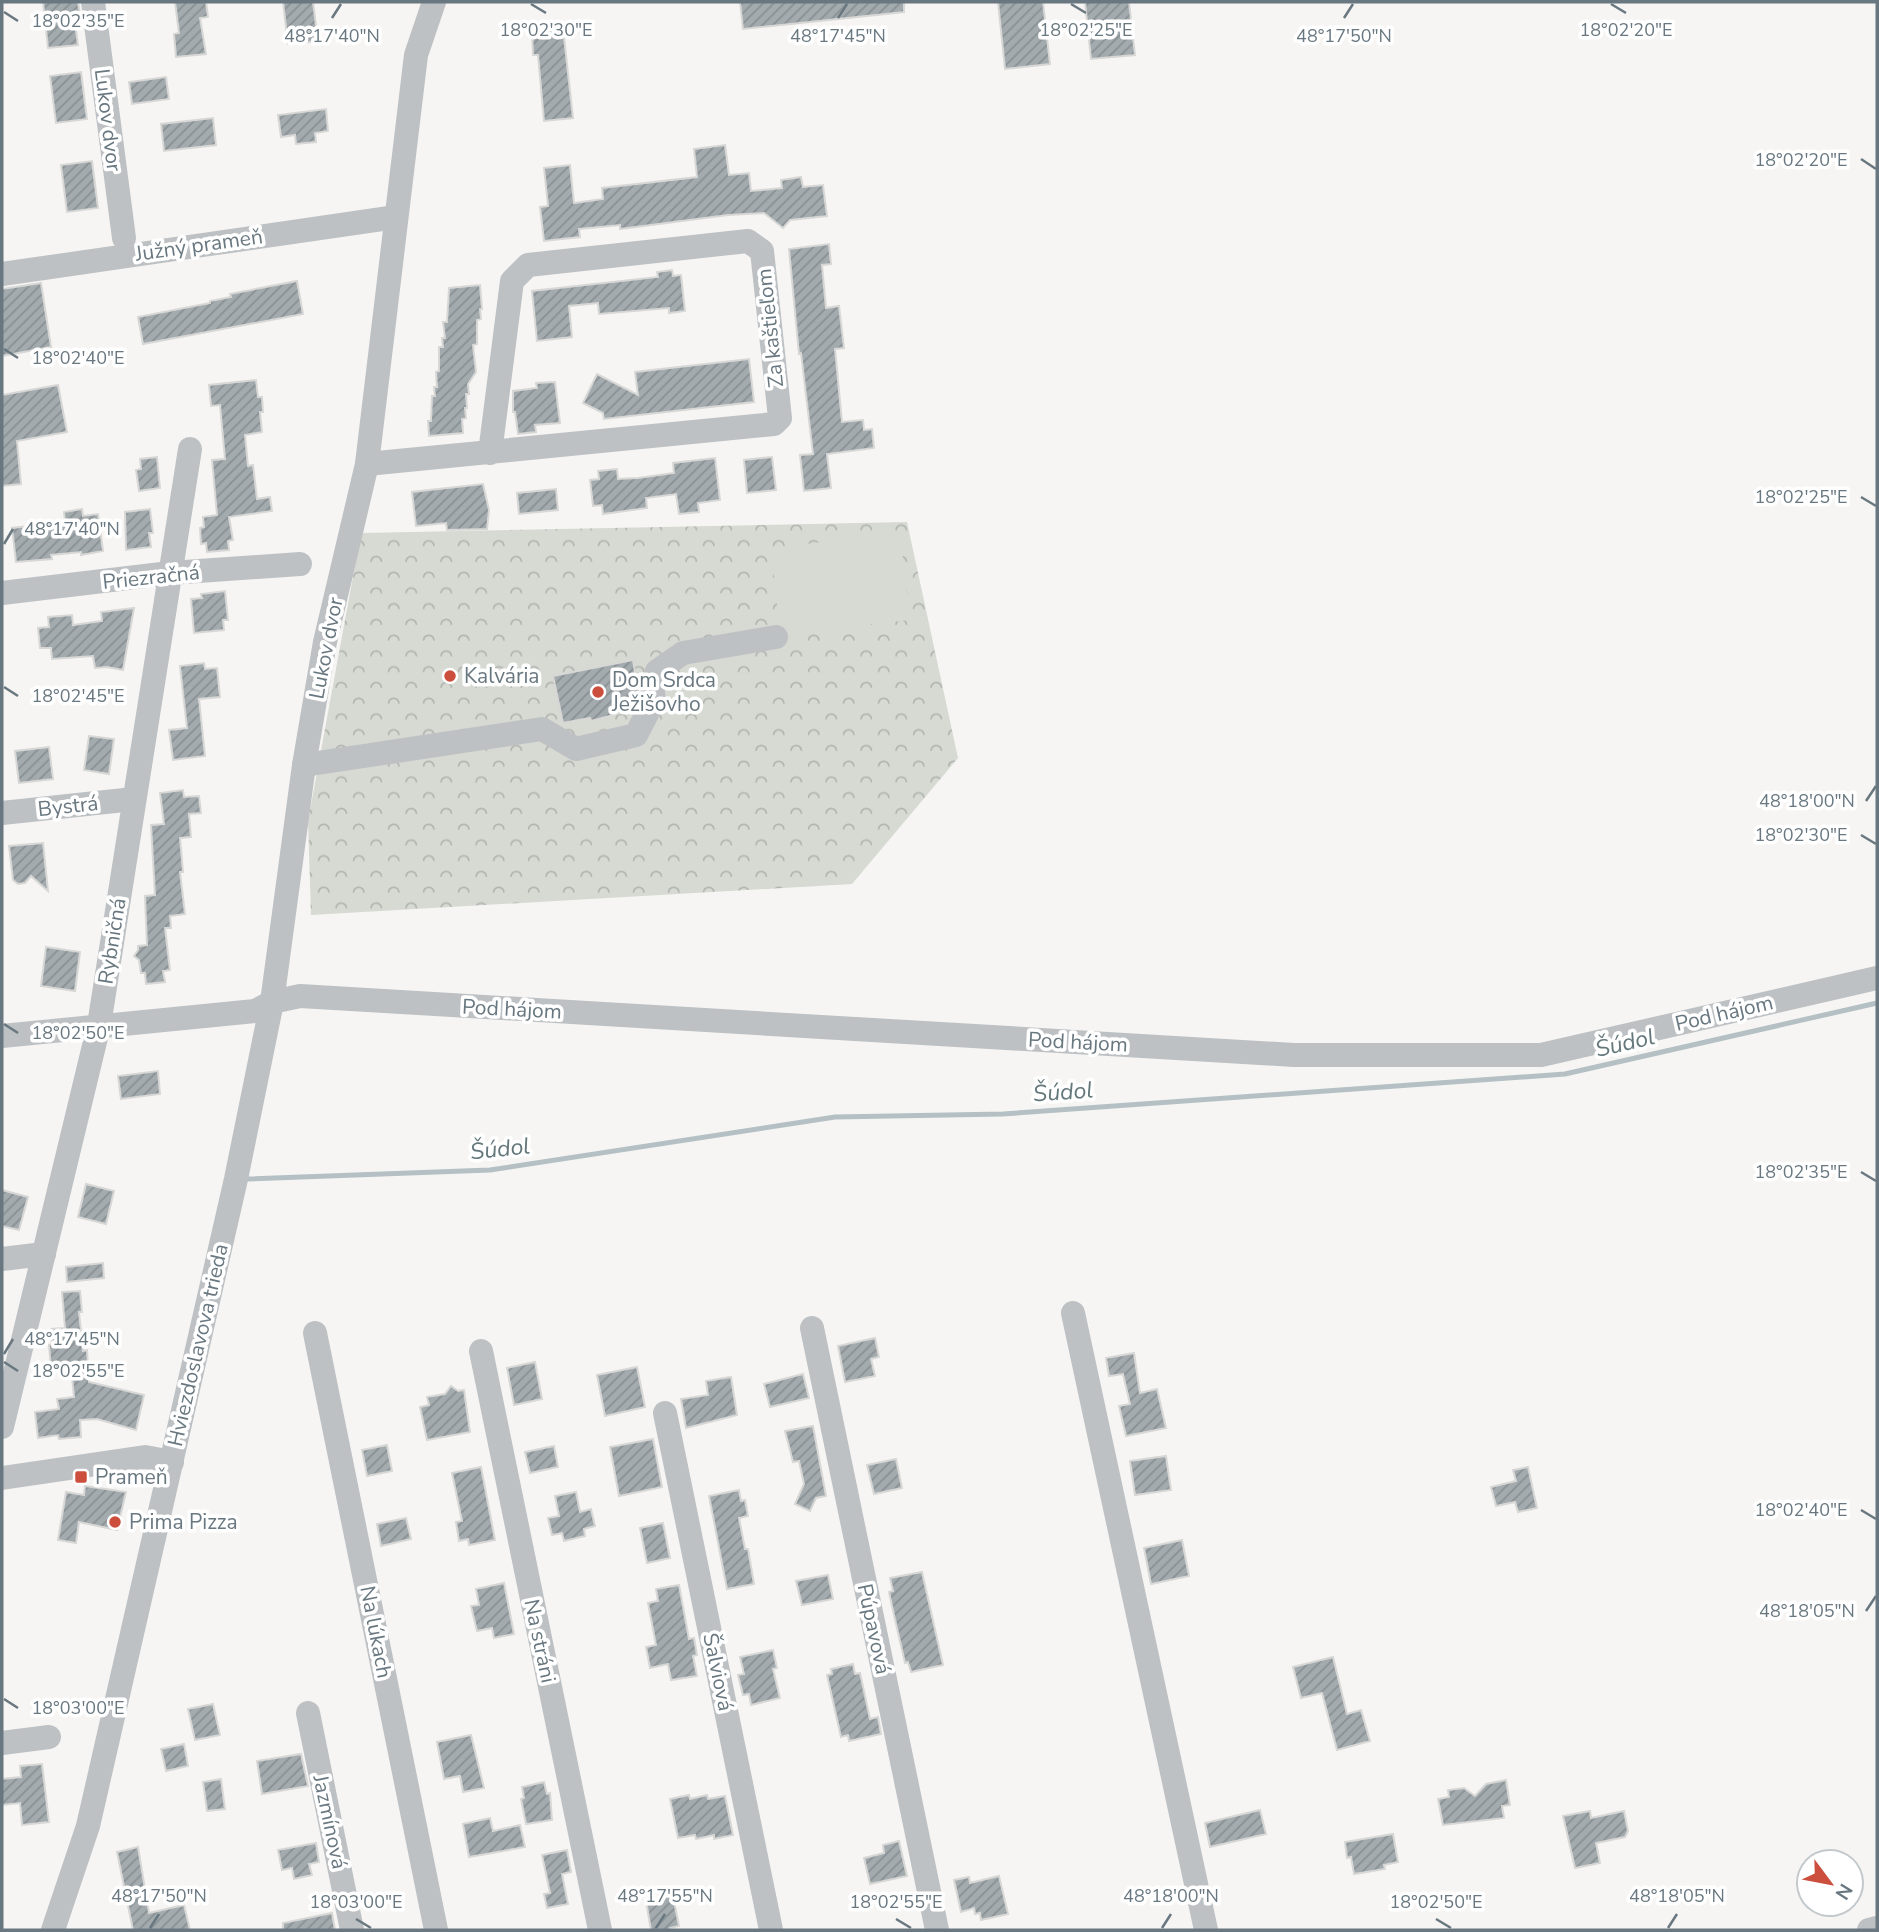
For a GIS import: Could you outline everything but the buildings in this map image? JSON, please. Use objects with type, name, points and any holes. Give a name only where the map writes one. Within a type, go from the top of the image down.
[{"type":"street","name":"Lukov dvor","points":[[93,2],[124,238]]},
{"type":"street","name":"Lukov dvor","points":[[272,1002],[304,765],[326,642],[367,464],[416,55],[434,2]]},
{"type":"street","name":"Južný prameň","points":[[2,274],[396,216]]},
{"type":"street","name":"Za kaštieľom","points":[[367,464],[490,453],[775,424],[780,418],[762,251],[748,241],[528,265],[512,281],[490,453]]},
{"type":"street","name":"Rybničná","points":[[2,1427],[99,1025],[190,449]]},
{"type":"street","name":"Priezračná","points":[[2,593],[170,573],[300,564]]},
{"type":"street","points":[[304,765],[542,729],[576,749],[636,735],[654,700],[652,686],[657,671],[684,653],[776,637]]},
{"type":"street","name":"Bystrá","points":[[2,813],[134,799]]},
{"type":"street","name":"Pod hájom","points":[[2,1036],[252,1011],[272,1002],[300,996],[1294,1055],[1541,1055],[1877,978]]},
{"type":"street","name":"Hviezdoslavova trieda","points":[[54,1930],[88,1826],[236,1179],[272,1002]]},
{"type":"street","points":[[2,1259],[44,1254]]},
{"type":"street","points":[[1073,1313],[1206,1930]]},
{"type":"street","name":"Púpavová","points":[[812,1328],[937,1930]]},
{"type":"street","name":"Na lúkach","points":[[315,1333],[436,1930]]},
{"type":"street","name":"Na stráni","points":[[481,1351],[600,1930]]},
{"type":"street","name":"Šalviová","points":[[665,1413],[771,1930]]},
{"type":"street","points":[[2,1478],[145,1457],[172,1462]]},
{"type":"street","name":"Jazmínová","points":[[307,1713],[352,1930]]},
{"type":"street","points":[[2,1743],[49,1737]]},
{"type":"street","points":[[1869,1930],[1877,1928]]},
{"type":"green space","points":[[907,522],[958,758],[852,884],[311,915],[308,821],[361,533]]},
{"type":"green space","points":[[900,533],[910,620],[780,634],[771,548]]},
{"type":"waterway","name":"Šúdol","points":[[247,1179],[490,1170],[835,1117],[1003,1114],[1565,1074],[1877,1003]]},
{"type":"place","name":"Kalvária","points":[[450,676]]},
{"type":"place","name":"Dom Srdca Ježišovho","points":[[598,692]]},
{"type":"place","name":"Prameň","points":[[81,1477]]},
{"type":"place","name":"Prima Pizza","points":[[115,1522]]}]
